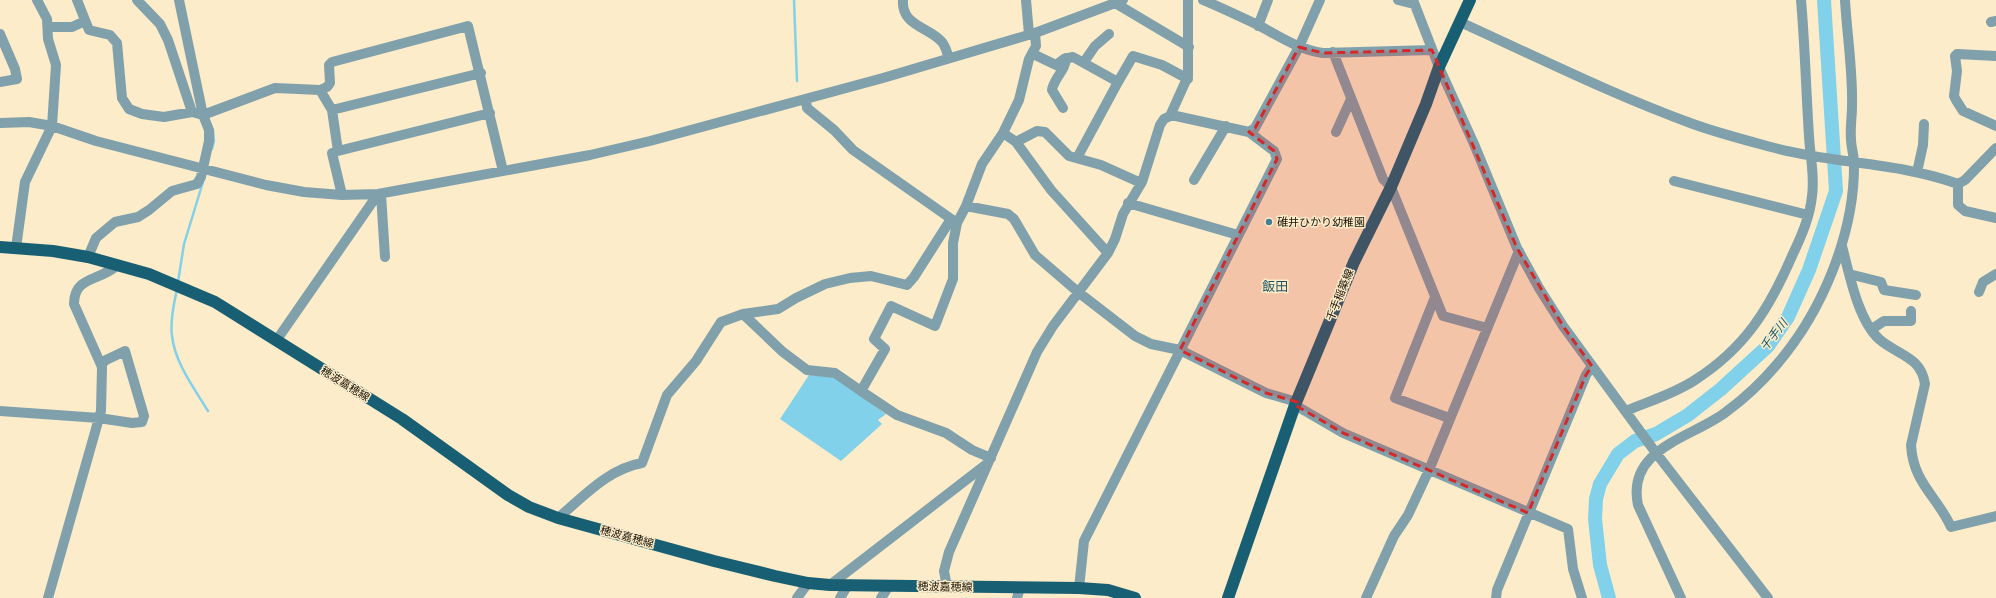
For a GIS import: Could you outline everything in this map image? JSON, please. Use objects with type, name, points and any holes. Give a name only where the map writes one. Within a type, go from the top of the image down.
[{"type":"main road","name":"千手稲築線","points":[[1228,598],[1296,404],[1354,262],[1391,187],[1426,104],[1439,67],[1470,0]]},
{"type":"main road","name":"穂波嘉穂線","points":[[0,247],[88,257],[149,274],[215,302],[402,419],[508,495],[529,507],[558,518],[714,561],[808,583],[830,585],[947,587],[1018,593],[1079,588],[1108,590],[1121,596],[1135,598]]},
{"type":"street","points":[[16,248],[25,182],[37,153],[52,126],[56,65],[48,39],[47,19],[37,0]]},
{"type":"street","points":[[77,0],[89,30],[110,35],[117,43],[122,98],[129,109],[142,114],[164,117],[184,115],[192,112],[203,115],[275,88],[320,90],[327,87],[330,83],[329,65],[332,62],[468,26],[481,73],[504,170]]},
{"type":"street","points":[[137,0],[160,24],[168,40],[192,112]]},
{"type":"street","points":[[88,257],[96,238],[115,222],[138,217],[150,210],[172,191],[196,184],[201,177],[206,160],[209,130],[203,115],[179,0]]},
{"type":"street","points":[[903,0],[905,12],[912,21],[942,42],[949,58]]},
{"type":"street","points":[[558,518],[605,478],[617,470],[642,463],[667,395],[696,361],[721,322],[743,314],[778,309],[796,298],[825,284],[850,278],[871,276],[907,285],[966,206],[982,164],[1003,133],[1019,100],[1029,59],[1036,46],[1032,34],[1026,0]]},
{"type":"street","points":[[1170,116],[1188,79],[1188,0]]},
{"type":"street","points":[[1203,0],[1299,47],[1313,52],[1432,50]]},
{"type":"street","points":[[1258,26],[1268,0]]},
{"type":"street","points":[[1249,132],[1255,128],[1299,47],[1320,0]]},
{"type":"street","points":[[1398,0],[1414,2],[1439,67],[1474,144],[1519,252],[1539,288],[1563,326],[1656,453],[1768,598]]},
{"type":"street","points":[[1627,413],[1694,381],[1721,361],[1755,326],[1780,285],[1800,239],[1808,215],[1814,178],[1811,155],[1802,0]]},
{"type":"street","points":[[1681,598],[1638,505],[1635,494],[1639,476],[1656,453],[1671,441],[1725,413],[1756,386],[1797,340],[1823,292],[1842,246],[1850,213],[1853,162],[1850,138],[1852,105],[1845,0]]},
{"type":"street","points":[[0,123],[30,122],[52,126],[96,141],[289,189],[342,195],[379,194],[650,142],[1032,34],[1119,1],[1189,47]]},
{"type":"street","points":[[48,26],[72,27],[85,21]]},
{"type":"street","points":[[1460,22],[1602,87],[1694,124],[1773,147],[1811,155],[1887,166],[1917,172],[1958,184],[1965,180],[1995,147]]},
{"type":"street","points":[[0,34],[15,69],[17,79],[0,82]]},
{"type":"street","points":[[1084,62],[1095,46],[1109,34]]},
{"type":"street","points":[[1333,52],[1383,179],[1391,187],[1443,316],[1487,328]]},
{"type":"street","points":[[1033,54],[1056,65],[1066,58],[1073,57],[1118,82]]},
{"type":"street","points":[[1996,56],[1957,54],[1955,56],[1957,71],[1954,96],[1963,111],[1996,126]]},
{"type":"street","points":[[1077,158],[1133,56],[1162,65],[1188,79]]},
{"type":"street","points":[[1063,108],[1052,90],[1056,79],[1064,67],[1066,58]]},
{"type":"street","points":[[332,110],[481,73]]},
{"type":"street","points":[[320,90],[332,110],[338,151],[490,113]]},
{"type":"street","points":[[806,99],[807,108],[834,130],[853,150],[954,221]]},
{"type":"street","points":[[1336,132],[1351,99]]},
{"type":"street","points":[[947,587],[944,571],[946,561],[1037,352],[1052,326],[1108,253],[1128,203],[1141,183],[1153,151],[1158,129],[1164,119],[1170,116],[1187,117],[1249,132],[1274,151],[1276,159],[1084,541],[1079,588]]},
{"type":"street","points":[[1917,172],[1923,145],[1924,124]]},
{"type":"street","points":[[1194,180],[1226,126]]},
{"type":"street","points":[[1016,142],[1037,131],[1045,132],[1064,152],[1077,158],[1101,165],[1141,183]]},
{"type":"street","points":[[1003,133],[1016,142],[1051,190],[1108,253]]},
{"type":"street","points":[[332,153],[342,195]]},
{"type":"street","points":[[1674,181],[1808,215]]},
{"type":"street","points":[[1958,184],[1958,204],[1965,211],[1996,218]]},
{"type":"street","points":[[379,194],[385,257]]},
{"type":"street","points":[[276,341],[379,194]]},
{"type":"street","points":[[1128,203],[1238,235]]},
{"type":"street","points":[[966,206],[1008,214],[1014,219],[1035,255],[1078,292],[1135,336],[1151,344],[1180,350],[1266,393],[1296,404],[1343,433],[1568,529],[1572,562],[1582,598]]},
{"type":"street","points":[[861,391],[885,349],[874,339],[891,306],[935,326],[953,279],[954,221]]},
{"type":"street","points":[[1842,246],[1860,310],[1872,330],[1883,342],[1914,361],[1924,374],[1925,384],[1911,445],[1911,453],[1919,478],[1924,488],[1944,512],[1951,527],[1996,516]]},
{"type":"street","points":[[1366,598],[1394,536],[1408,515],[1429,470],[1449,418],[1519,252]]},
{"type":"street","points":[[48,598],[101,412],[101,364],[74,304],[74,296],[76,289],[81,284],[109,272],[116,266]]},
{"type":"street","points":[[1849,274],[1881,282],[1884,290],[1916,295]]},
{"type":"street","points":[[1979,292],[1983,282],[1996,274]]},
{"type":"street","points":[[1986,280],[1996,284]]},
{"type":"street","points":[[1435,296],[1395,398],[1449,418]]},
{"type":"street","points":[[1872,330],[1884,321],[1911,321],[1911,311]]},
{"type":"street","points":[[743,314],[783,352],[807,370],[835,373],[896,415],[946,433],[990,460]]},
{"type":"street","points":[[0,410],[99,418],[138,424],[144,419],[125,351],[111,357],[101,364]]},
{"type":"street","points":[[1496,598],[1497,590],[1528,513],[1586,374],[1592,366]]},
{"type":"street","points":[[830,585],[990,460]]},
{"type":"street","points":[[798,598],[808,583]]},
{"type":"street","points":[[840,598],[848,585]]},
{"type":"street","points":[[881,598],[889,586]]},
{"type":"highlighted area","points":[[1299,47],[1323,53],[1432,50],[1517,248],[1563,326],[1592,366],[1586,375],[1528,513],[1343,433],[1295,405],[1297,402],[1266,393],[1180,350],[1277,159],[1274,151],[1249,132],[1255,128]]},
{"type":"water","points":[[809,375],[834,377],[886,414],[878,420],[882,424],[841,461],[780,419]]},
{"type":"waterway","points":[[794,0],[797,81]]},
{"type":"waterway","name":"千手川","points":[[1609,598],[1600,565],[1595,519],[1596,499],[1600,484],[1618,454],[1635,441],[1656,434],[1688,415],[1721,389],[1768,346],[1788,317],[1809,270],[1836,191],[1824,0]]},
{"type":"waterway","points":[[212,149],[214,141],[213,130]]},
{"type":"waterway","points":[[178,282],[184,244],[203,182]]},
{"type":"waterway","points":[[177,289],[172,324],[174,346],[181,366],[208,411]]},
{"type":"place","name":"碓井ひかり幼稚園","points":[[1269,222]]},
{"type":"district","name":"飯田","points":[[1275,286]]}]
